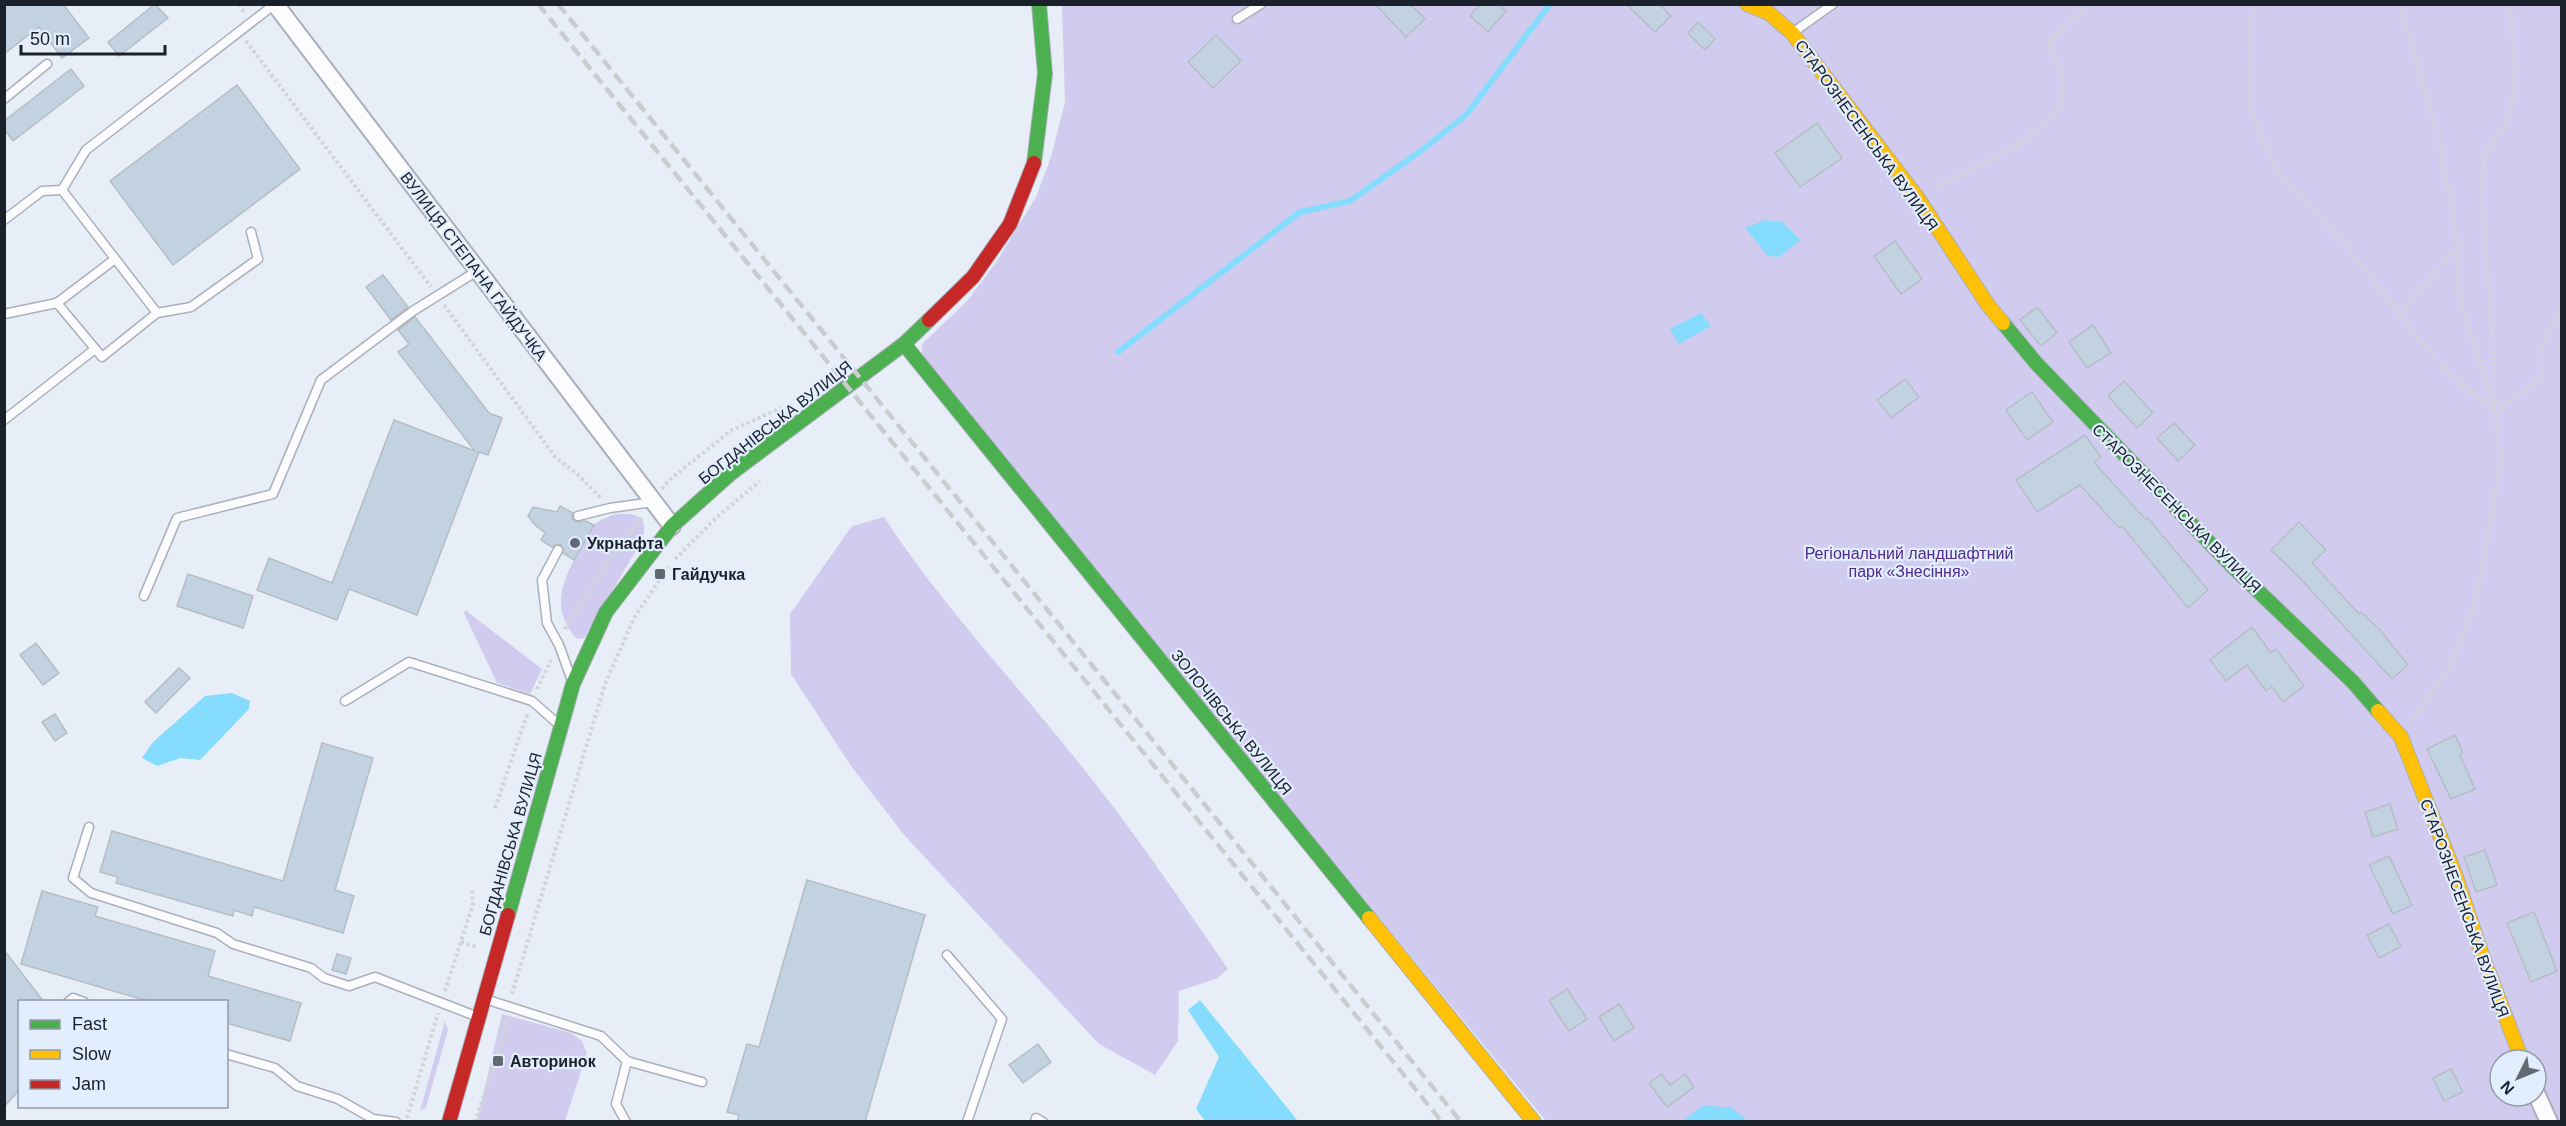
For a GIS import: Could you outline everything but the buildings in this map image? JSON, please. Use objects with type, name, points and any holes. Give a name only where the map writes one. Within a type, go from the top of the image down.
[{"type":"street","name":"ВУЛИЦЯ СТЕПАНА ГАЙДУЧКА","points":[[275,4],[672,526]]},
{"type":"street","name":"БОГДАНІВСЬКА ВУЛИЦЯ","points":[[449,1122],[573,684],[606,612],[672,526],[730,474],[904,344],[973,277],[1010,224],[1033,167],[1045,74],[1039,4]]},
{"type":"street","name":"СТАРОЗНЕСЕНСЬКА ВУЛИЦЯ","points":[[1748,4],[1768,13],[1792,33],[1917,197],[1988,305],[2036,363],[2232,566],[2353,682],[2401,737],[2455,874],[2482,955],[2517,1048]]},
{"type":"street","name":"ЗОЛОЧІВСЬКА ВУЛИЦЯ","points":[[904,344],[1534,1122]]},
{"type":"street","points":[[2543,1108],[2549,1122]]},
{"type":"lane","points":[[62,190],[86,150],[275,4]]},
{"type":"lane","points":[[1237,19],[1261,4]]},
{"type":"lane","points":[[1792,33],[1833,4]]},
{"type":"lane","points":[[4,99],[47,64]]},
{"type":"lane","points":[[4,220],[42,191],[62,190]]},
{"type":"lane","points":[[62,190],[157,313]]},
{"type":"lane","points":[[57,303],[102,357],[157,313],[191,307],[258,259],[251,232]]},
{"type":"lane","points":[[4,314],[57,303],[115,259]]},
{"type":"lane","points":[[144,596],[177,518],[273,494],[321,380],[413,311],[439,297],[477,271]]},
{"type":"lane","points":[[4,420],[95,350]]},
{"type":"lane","points":[[578,516],[610,507],[653,502]]},
{"type":"lane","points":[[558,550],[542,580],[547,623],[559,645],[573,684]]},
{"type":"lane","points":[[345,701],[409,662],[532,701],[560,727]]},
{"type":"lane","points":[[89,827],[73,878],[91,893],[217,933],[233,944],[310,968],[324,978],[349,986],[375,977],[478,1017]]},
{"type":"lane","points":[[947,955],[1002,1019],[967,1122]]},
{"type":"lane","points":[[483,998],[601,1036],[627,1061],[702,1082]]},
{"type":"lane","points":[[228,1055],[275,1068],[297,1086],[338,1099],[373,1119],[396,1122]]},
{"type":"lane","points":[[626,1122],[616,1104],[627,1061]]},
{"type":"lane","points":[[1035,1122],[1036,1118],[1043,1122]]},
{"type":"path","points":[[1917,197],[2024,141],[2052,116],[2063,92],[2059,66],[2048,43],[2089,4]]},
{"type":"path","points":[[2256,4],[2249,21],[2250,107],[2277,171],[2366,268],[2399,315],[2429,352],[2464,386],[2495,411]]},
{"type":"path","points":[[2400,4],[2440,144],[2452,202],[2457,247],[2458,293],[2495,411]]},
{"type":"path","points":[[2401,737],[2452,663],[2475,600],[2500,461],[2481,188],[2485,153],[2503,130],[2512,104],[2516,66],[2510,4]]},
{"type":"path","points":[[239,31],[439,297],[555,458],[576,473],[610,507]]},
{"type":"path","points":[[2399,315],[2457,247]]},
{"type":"path","points":[[2495,411],[2542,378],[2542,346],[2562,308]]},
{"type":"path","points":[[669,480],[732,430],[783,407]]},
{"type":"path","points":[[475,1122],[501,1045],[509,1006],[604,684],[634,618],[671,562],[716,518],[766,475]]},
{"type":"path","points":[[567,624],[609,560],[639,522]]},
{"type":"path","points":[[536,690],[549,664]]},
{"type":"path","points":[[495,808],[528,710]]},
{"type":"path","points":[[446,989],[473,903],[472,888]]},
{"type":"path","points":[[409,1112],[439,1012]]},
{"type":"green space","name":"Регіональний ландшафтний парк «Знесіння»","points":[[1062,5],[2561,5],[2561,1121],[1546,1121],[923,363],[922,344],[967,301],[997,261],[1036,197],[1051,157],[1065,102]]},
{"type":"green space","points":[[615,514],[639,517],[644,524],[643,539],[584,638],[577,639],[563,616],[561,604],[565,581],[592,527]]},
{"type":"green space","points":[[884,517],[927,578],[1112,805],[1228,969],[1216,979],[1179,991],[1178,1041],[1155,1075],[1099,1044],[905,836],[851,766],[791,674],[790,614],[852,526]]},
{"type":"green space","points":[[465,610],[542,669],[530,694],[497,683],[464,613]]},
{"type":"green space","points":[[502,1014],[571,1033],[582,1041],[587,1053],[565,1121],[477,1121]]},
{"type":"green space","points":[[445,1021],[448,1030],[426,1107],[420,1111]]},
{"type":"water","points":[[1765,220],[1782,222],[1801,240],[1779,257],[1768,256],[1745,228]]},
{"type":"water","points":[[1701,313],[1711,326],[1679,344],[1670,329]]},
{"type":"water","points":[[232,693],[250,701],[249,709],[200,760],[181,758],[157,766],[142,758],[153,742],[205,696]]},
{"type":"water","points":[[1200,1000],[1298,1121],[1205,1121],[1196,1109],[1219,1057],[1188,1010]]},
{"type":"water","points":[[1704,1105],[1732,1108],[1746,1119],[1741,1122],[1682,1121]]},
{"type":"waterway","points":[[1118,352],[1300,212],[1350,201],[1422,150],[1466,115],[1550,4]]},
{"type":"railway","points":[[538,4],[1442,1122]]},
{"type":"railway","points":[[558,4],[1461,1122]]},
{"type":"traffic: fast","points":[[1034,163],[1045,74],[1039,4]]},
{"type":"traffic: fast","points":[[508,915],[573,684],[606,612],[672,526],[730,474],[904,344],[929,320]]},
{"type":"traffic: fast","points":[[2003,323],[2036,363],[2232,566],[2353,682],[2378,711]]},
{"type":"traffic: fast","points":[[904,344],[1369,918]]},
{"type":"traffic: slow","points":[[1747,4],[1769,13],[1792,33],[1917,197],[1988,305],[2003,323]]},
{"type":"traffic: slow","points":[[2378,711],[2401,737],[2455,874],[2482,955],[2517,1048]]},
{"type":"traffic: slow","points":[[1369,918],[1534,1122]]},
{"type":"traffic: jam","points":[[929,320],[973,277],[1010,224],[1034,163]]},
{"type":"traffic: jam","points":[[449,1122],[508,915]]},
{"type":"place","name":"Укрнафта","points":[[575,543]]},
{"type":"place","name":"Гайдучка","points":[[660,574]]},
{"type":"place","name":"Авторинок","points":[[498,1061]]}]
